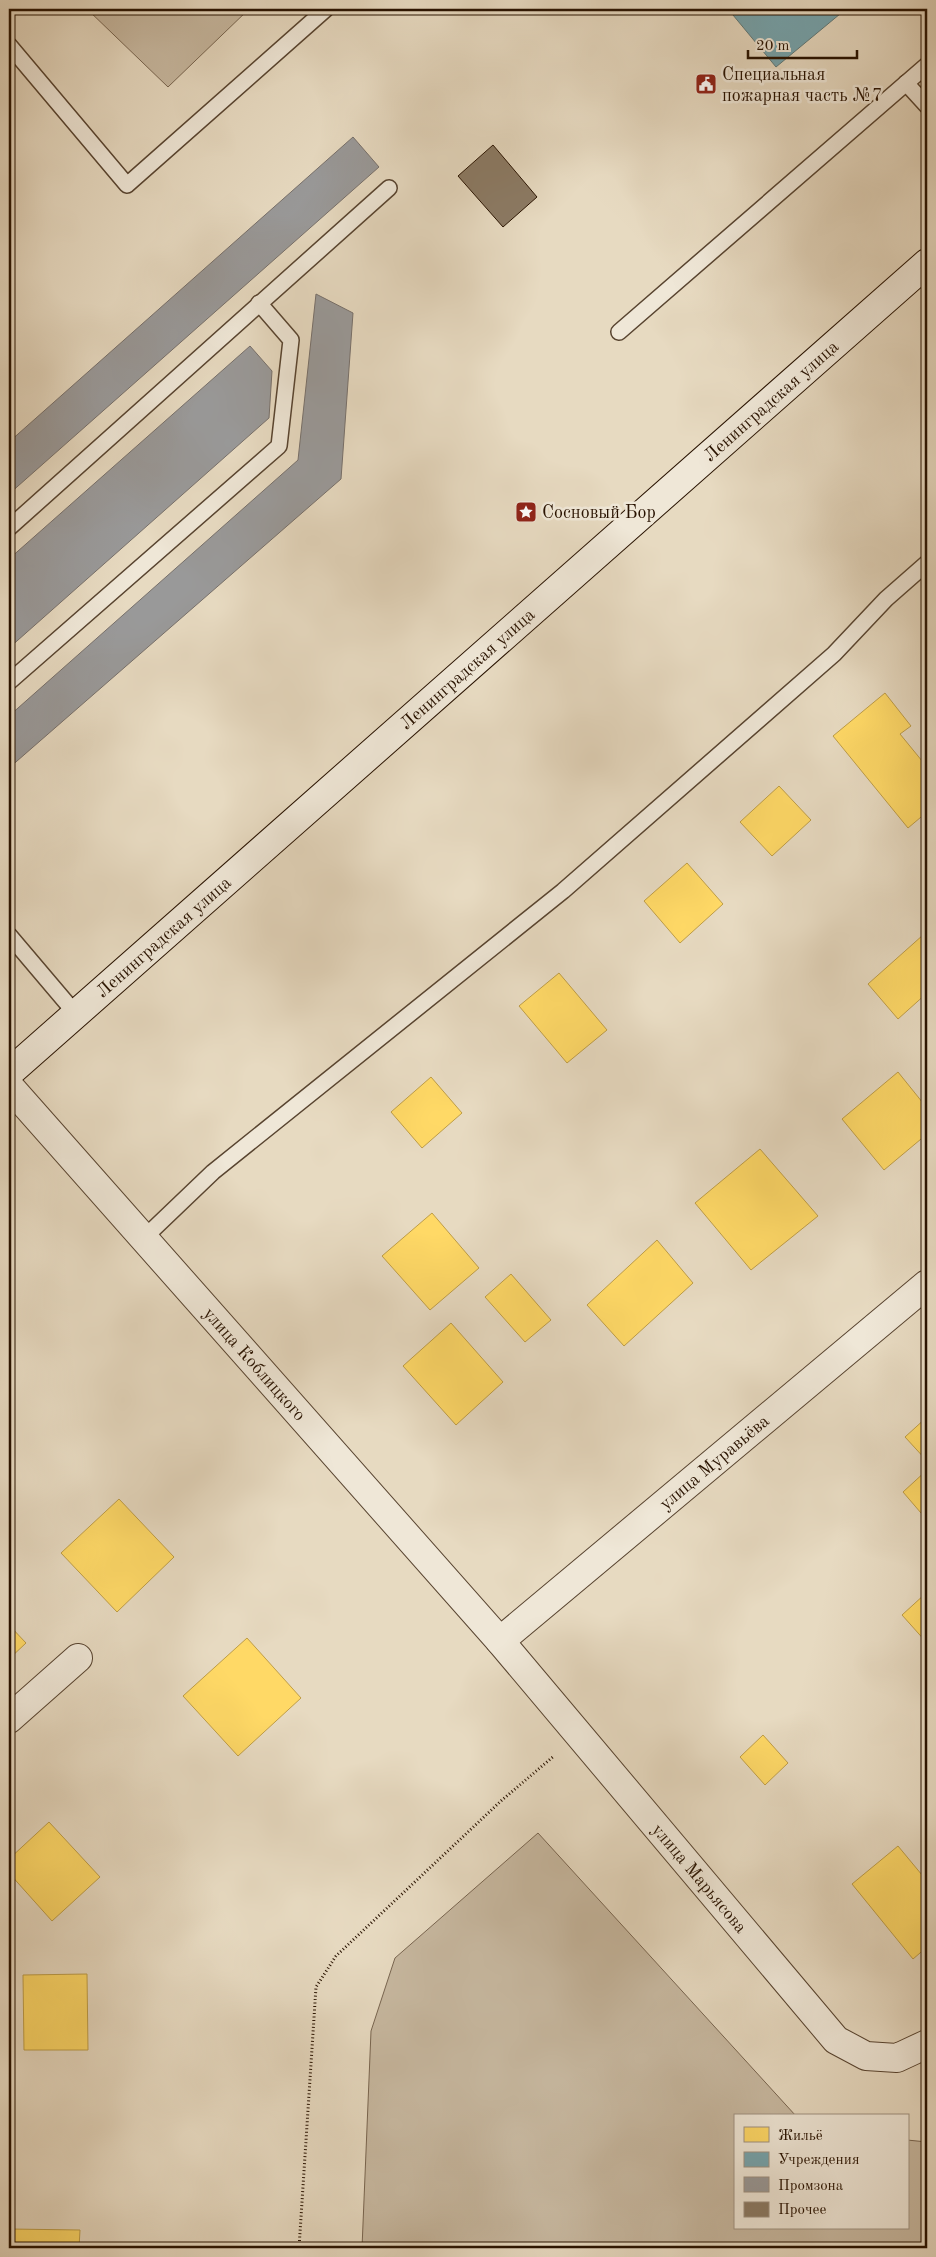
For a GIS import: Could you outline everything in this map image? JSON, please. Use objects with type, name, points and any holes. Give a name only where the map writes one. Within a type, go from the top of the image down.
[{"type":"street","name":"Ленинградская улица","points":[[9,1073],[927,264]]},
{"type":"street","name":"улица Коблицкого","points":[[9,1086],[500,1641]]},
{"type":"street","name":"улица Муравьёва","points":[[500,1641],[927,1284]]},
{"type":"street","name":"улица Марьясова","points":[[500,1641],[836,2040],[866,2056],[897,2058],[927,2044]]},
{"type":"street","points":[[9,1719],[78,1658]]},
{"type":"lane","points":[[9,45],[127,185],[326,9]]},
{"type":"lane","points":[[619,332],[927,65]]},
{"type":"lane","points":[[906,83],[927,106]]},
{"type":"lane","points":[[9,528],[389,188]]},
{"type":"lane","points":[[9,682],[279,446],[291,340],[259,304]]},
{"type":"lane","points":[[144,1238],[213,1172],[563,890],[834,654],[886,599],[927,563]]},
{"type":"lane","points":[[12,942],[76,1014]]},
{"type":"path","points":[[299,2248],[316,1987],[336,1956],[502,1800],[579,1734]]},
{"type":"shaded area","points":[[87,9],[249,9],[168,87]]},
{"type":"shaded area","points":[[538,1833],[794,2114],[734,2114],[734,2230],[908,2230],[908,2140],[927,2142],[927,2248],[362,2248],[371,2031],[395,1958]]},
{"type":"building: Жильё","points":[[885,693],[911,726],[900,734],[927,767],[927,812],[908,828],[833,736]]},
{"type":"building: Жильё","points":[[779,786],[811,820],[772,856],[740,822]]},
{"type":"building: Жильё","points":[[687,863],[723,904],[680,943],[644,901]]},
{"type":"building: Жильё","points":[[923,935],[927,939],[927,993],[898,1019],[868,984]]},
{"type":"building: Жильё","points":[[559,973],[607,1030],[567,1063],[519,1006]]},
{"type":"building: Жильё","points":[[898,1072],[927,1108],[927,1134],[884,1170],[842,1119]]},
{"type":"building: Жильё","points":[[431,1077],[462,1113],[422,1148],[391,1112]]},
{"type":"building: Жильё","points":[[760,1149],[818,1216],[751,1270],[695,1203]]},
{"type":"building: Жильё","points":[[432,1213],[479,1268],[430,1310],[382,1256]]},
{"type":"building: Жильё","points":[[657,1240],[693,1283],[624,1346],[587,1305]]},
{"type":"building: Жильё","points":[[511,1274],[551,1320],[525,1342],[485,1297]]},
{"type":"building: Жильё","points":[[451,1323],[503,1382],[456,1425],[403,1366]]},
{"type":"building: Жильё","points":[[927,1417],[927,1461],[905,1437]]},
{"type":"building: Жильё","points":[[927,1470],[927,1520],[903,1492]]},
{"type":"building: Жильё","points":[[119,1499],[174,1557],[117,1612],[61,1553]]},
{"type":"building: Жильё","points":[[925,1594],[927,1596],[927,1643],[902,1615]]},
{"type":"building: Жильё","points":[[9,1625],[26,1643],[9,1659]]},
{"type":"building: Жильё","points":[[247,1638],[301,1698],[238,1756],[183,1696]]},
{"type":"building: Жильё","points":[[763,1735],[788,1763],[765,1785],[740,1757]]},
{"type":"building: Жильё","points":[[49,1822],[100,1877],[52,1921],[9,1873],[9,1859]]},
{"type":"building: Жильё","points":[[898,1846],[927,1881],[927,1947],[913,1959],[852,1884]]},
{"type":"building: Жильё","points":[[87,1974],[88,2050],[24,2050],[23,1975]]},
{"type":"building: Жильё","points":[[10,2229],[80,2230],[79,2248],[10,2248]]},
{"type":"building: Учреждения","points":[[728,9],[846,9],[776,67]]},
{"type":"building: Промзона","points":[[353,137],[379,167],[9,494],[9,442]]},
{"type":"building: Промзона","points":[[316,294],[353,313],[341,479],[9,768],[9,716],[298,460]]},
{"type":"building: Промзона","points":[[250,346],[272,371],[269,418],[9,648],[9,559]]},
{"type":"building: Прочее","points":[[493,145],[537,197],[503,227],[458,176]]},
{"type":"place","name":"Специальная пожарная часть №7","points":[[706,84]]},
{"type":"place","name":"Сосновый Бор","points":[[526,512]]}]
